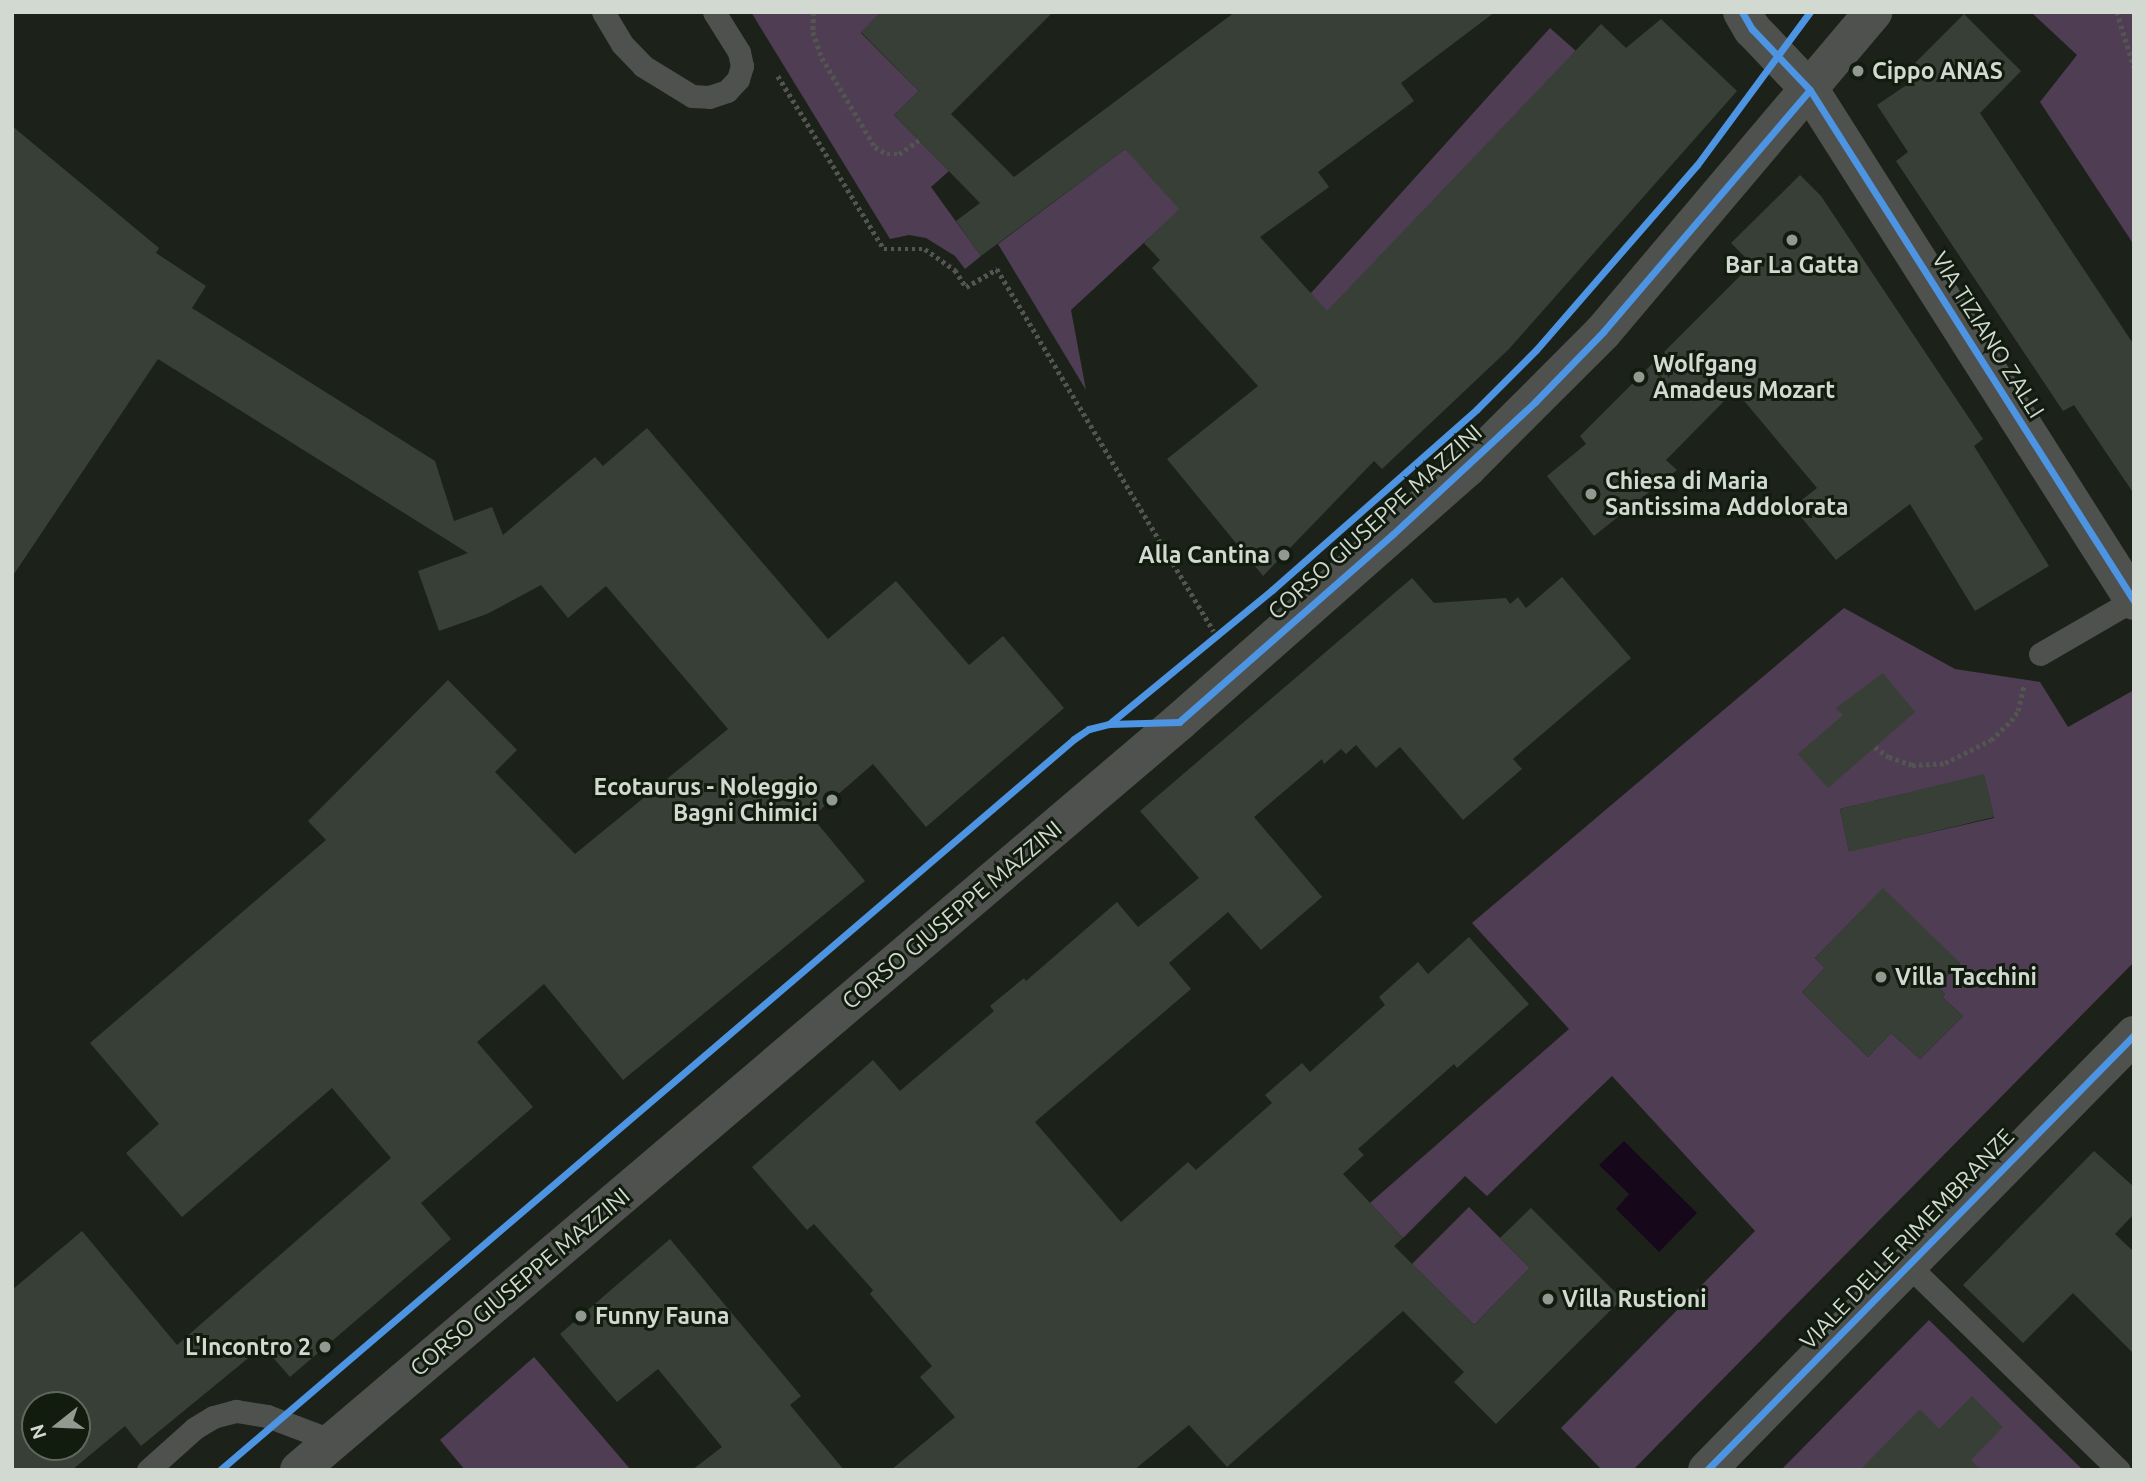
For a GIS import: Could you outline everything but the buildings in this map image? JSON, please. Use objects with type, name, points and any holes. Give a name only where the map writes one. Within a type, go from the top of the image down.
[{"type":"street","name":"VIA TIZIANO ZALLI","points":[[1742,12],[1752,29],[1810,90],[2134,601]]},
{"type":"street","name":"CORSO GIUSEPPE MAZZINI","points":[[299,1470],[1179,722],[1467,468],[1603,332],[1810,90],[1873,12]]},
{"type":"street","name":"VIALE DELLE RIMEMBRANZE","points":[[1707,1470],[2134,1035]]},
{"type":"lane","points":[[603,12],[622,44],[643,66],[692,96],[709,97],[727,91],[738,79],[742,66],[738,52],[715,12]]},
{"type":"lane","points":[[2040,654],[2134,601]]},
{"type":"lane","points":[[1908,1265],[2119,1470]]},
{"type":"lane","points":[[148,1470],[195,1428],[213,1417],[236,1411],[267,1416],[333,1441]]},
{"type":"path","points":[[814,12],[813,32],[822,58],[875,147],[887,155],[899,154],[919,140]]},
{"type":"path","points":[[2118,12],[2134,67]]},
{"type":"path","points":[[773,68],[884,248],[925,249],[948,264],[966,287],[997,269],[1217,635]]},
{"type":"path","points":[[1207,644],[1225,628]]},
{"type":"path","points":[[1875,747],[1889,757],[1912,765],[1945,763],[1969,753],[1991,740],[2011,722],[2020,703],[2026,672],[2040,654]]},
{"type":"shaded area","points":[[751,12],[881,12],[861,33],[919,91],[894,115],[949,171],[931,187],[981,256],[965,269],[955,256],[926,238],[909,235],[890,239]]},
{"type":"shaded area","points":[[2031,12],[2134,12],[2134,245],[2040,102],[2077,55]]},
{"type":"shaded area","points":[[1550,28],[1576,51],[1282,359],[1161,227],[1071,310],[1086,390],[998,244],[1125,149],[1311,293]]},
{"type":"shaded area","points":[[1844,608],[1955,669],[2040,682],[2068,727],[2134,690],[2134,962],[1633,1470],[1602,1470],[1561,1428],[1755,1231],[1612,1076],[1487,1196],[1465,1176],[1403,1238],[1370,1203],[1569,1029],[1472,923]],"holes":[[[1984,775],[1994,818],[1849,851],[1840,809]],[[1860,912],[1960,963],[1937,986],[1945,994],[1942,997],[1963,1016],[1920,1059],[1891,1033],[1868,1057],[1802,992],[1825,968],[1815,958]]]},
{"type":"shaded area","points":[[1624,1141],[1697,1213],[1659,1252],[1616,1209],[1629,1194],[1599,1165]]},
{"type":"shaded area","points":[[1469,1207],[1530,1268],[1474,1325],[1412,1264]]},
{"type":"shaded area","points":[[1929,1320],[2083,1470],[1781,1470]]},
{"type":"shaded area","points":[[534,1357],[631,1470],[465,1470],[440,1440]]},
{"type":"cycle path","points":[[1742,12],[1752,29],[1810,90],[2134,601]]},
{"type":"cycle path","points":[[1109,724],[1272,590],[1477,409],[1536,350],[1697,165],[1810,12]]},
{"type":"cycle path","points":[[220,1470],[1074,739],[1089,729],[1109,724],[1179,722],[1393,534],[1535,402],[1603,332],[1810,90]]},
{"type":"cycle path","points":[[1707,1470],[2134,1035]]},
{"type":"place","name":"Cippo ANAS","points":[[1858,71]]},
{"type":"place","name":"Bar La Gatta","points":[[1792,240]]},
{"type":"place","name":"Wolfgang Amadeus Mozart","points":[[1639,377]]},
{"type":"place","name":"Chiesa di Maria Santissima Addolorata","points":[[1591,494]]},
{"type":"place","name":"Alla Cantina","points":[[1284,555]]},
{"type":"place","name":"Ecotaurus - Noleggio Bagni Chimici","points":[[832,800]]},
{"type":"place","name":"Villa Tacchini","points":[[1881,977]]},
{"type":"place","name":"Villa Rustioni","points":[[1548,1299]]},
{"type":"place","name":"Funny Fauna","points":[[581,1316]]},
{"type":"place","name":"L'Incontro 2","points":[[325,1347]]}]
